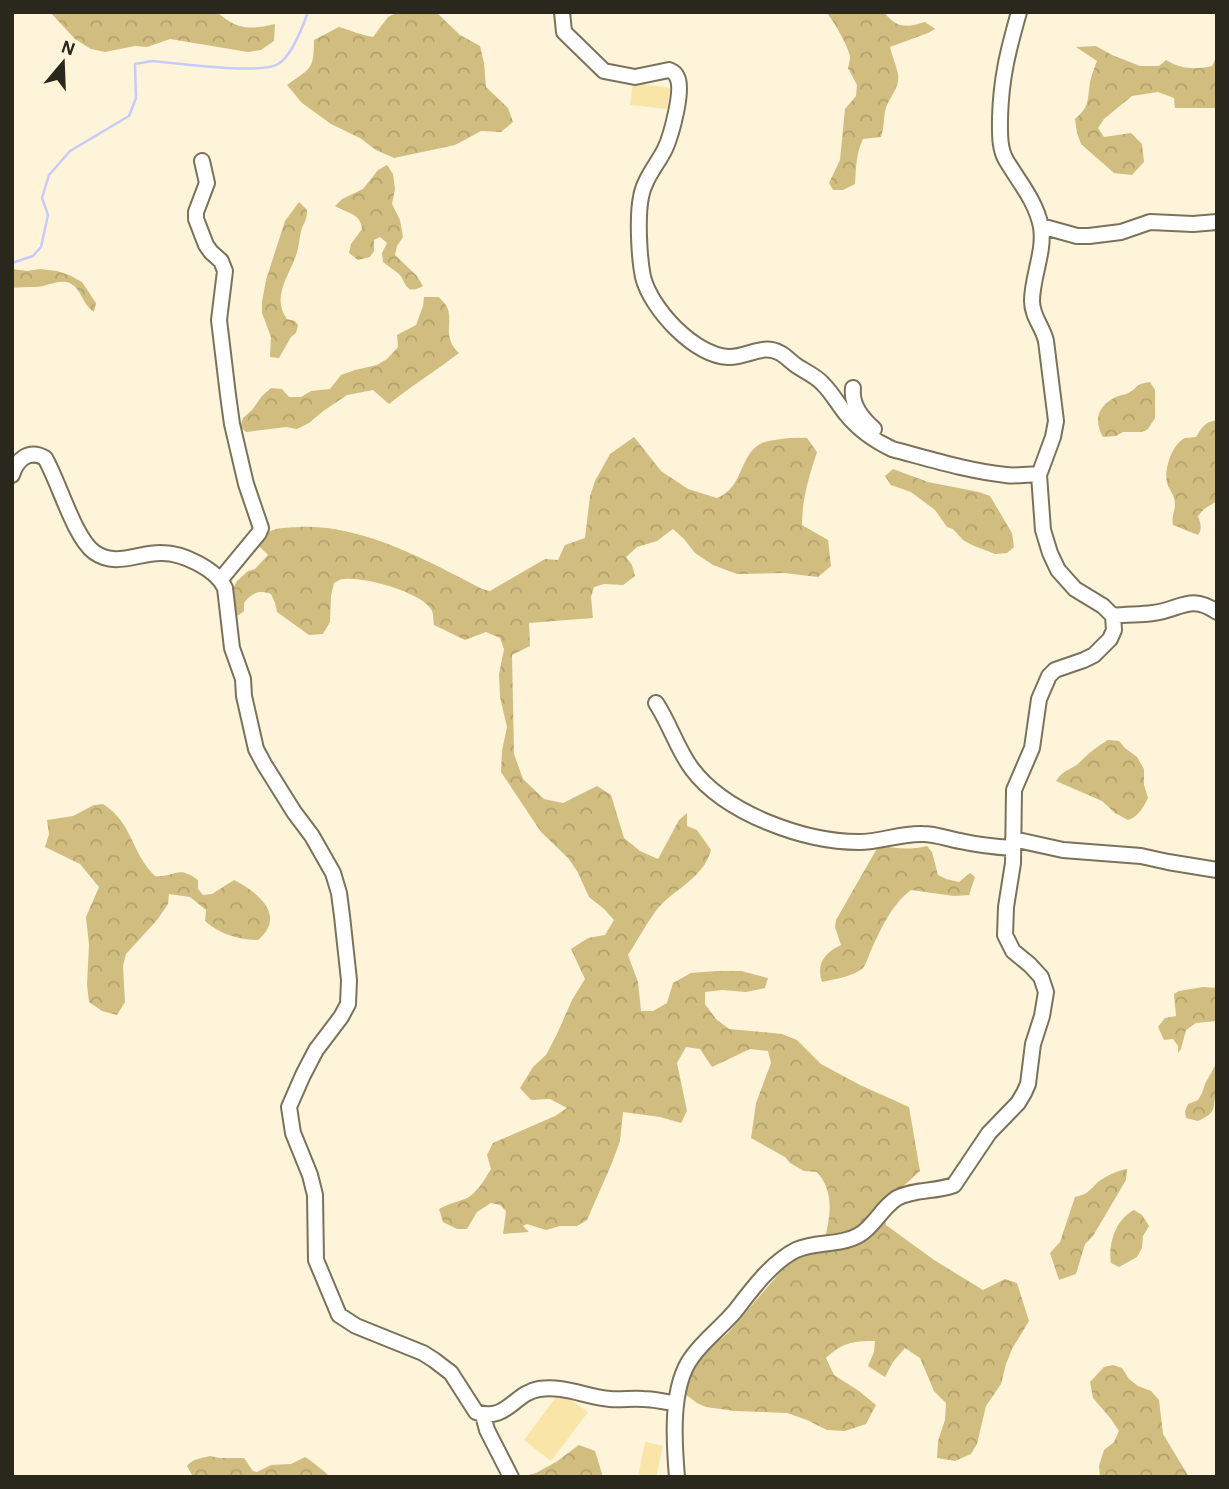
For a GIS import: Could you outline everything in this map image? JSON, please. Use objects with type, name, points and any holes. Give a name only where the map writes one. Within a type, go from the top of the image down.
[{"type":"street","points":[[562,12],[564,32],[604,71],[635,77],[669,70],[677,76],[678,103],[668,141],[641,195],[640,243],[643,276],[651,298],[690,342],[710,353],[729,357],[766,348],[781,353],[822,382],[858,426],[892,449],[1008,476],[1040,473]]},
{"type":"street","points":[[677,1477],[675,1403],[684,1371],[694,1354],[722,1327],[746,1296],[773,1268],[795,1251],[813,1244],[849,1239],[861,1234],[896,1199],[911,1193],[954,1185],[989,1133],[1021,1098],[1028,1084],[1033,1044],[1046,992],[1041,977],[1013,951],[1005,935],[1013,843],[1014,790],[1032,748],[1036,711],[1049,676],[1055,670],[1094,655],[1110,639],[1114,630],[1113,616],[1103,606],[1075,589],[1058,570],[1043,530],[1040,473],[1054,438],[1056,421],[1046,341],[1034,316],[1032,302],[1033,283],[1042,242],[1041,226],[1026,189],[1007,160],[1001,143],[1000,128],[1002,78],[1019,12]]},
{"type":"street","points":[[202,161],[207,183],[195,219],[206,245],[221,261],[225,271],[219,320],[232,424],[246,484],[261,527],[221,579]]},
{"type":"street","points":[[1041,226],[1077,236],[1089,236],[1121,232],[1150,222],[1217,222]]},
{"type":"street","points":[[853,388],[854,401],[860,414],[887,437],[957,457],[1040,473]]},
{"type":"street","points":[[12,475],[22,457],[40,455],[45,458],[86,545],[103,558],[124,559],[163,552],[202,566],[221,579],[225,588],[232,648],[243,679],[244,696],[256,749],[294,812],[312,836],[332,873],[339,893],[349,981],[348,1004],[316,1050],[289,1107],[293,1133],[315,1195],[316,1259],[339,1315],[356,1326],[434,1360],[451,1373],[476,1412],[483,1415],[503,1411],[527,1393],[538,1389],[564,1389],[607,1399],[648,1399],[675,1403]]},
{"type":"street","points":[[1113,616],[1154,613],[1195,602],[1217,612]]},
{"type":"street","points":[[656,702],[687,762],[710,789],[772,824],[804,834],[834,841],[862,842],[908,834],[926,834],[979,845],[1013,843],[1133,855],[1217,870]]},
{"type":"street","points":[[483,1415],[487,1430],[511,1477]]},
{"type":"shaded area","points":[[633,83],[670,88],[667,109],[630,105]]},
{"type":"shaded area","points":[[560,1392],[588,1412],[551,1461],[524,1440]]},
{"type":"shaded area","points":[[645,1442],[663,1446],[656,1477],[638,1477]]},
{"type":"green space","points":[[50,12],[217,12],[244,27],[275,24],[274,41],[261,50],[248,52],[170,39],[147,47],[135,46],[105,52],[91,49],[75,39]]},
{"type":"green space","points":[[398,12],[436,12],[460,35],[480,46],[486,87],[508,108],[513,122],[501,132],[481,131],[455,145],[394,158],[331,124],[302,103],[287,85],[312,63],[314,40],[339,27],[373,37],[388,17]]},
{"type":"green space","points":[[826,12],[884,12],[897,24],[907,26],[925,22],[935,29],[890,47],[898,78],[886,108],[881,137],[863,139],[855,184],[843,190],[833,190],[829,183],[840,160],[845,109],[856,96],[857,85],[848,68],[850,56],[846,45]]},
{"type":"green space","points":[[1096,46],[1140,66],[1159,66],[1166,60],[1183,67],[1206,67],[1212,66],[1217,56],[1217,108],[1175,108],[1174,98],[1158,92],[1132,96],[1104,119],[1098,128],[1104,137],[1131,133],[1142,144],[1144,162],[1132,175],[1114,173],[1081,144],[1075,119],[1087,103],[1097,61],[1076,47]]},
{"type":"green space","points":[[387,165],[393,174],[395,189],[392,204],[400,220],[403,237],[395,255],[417,276],[423,286],[413,290],[407,287],[399,274],[383,262],[382,253],[387,243],[380,237],[374,240],[374,251],[370,257],[358,260],[349,253],[351,244],[362,229],[361,224],[353,214],[335,206],[342,199],[363,189],[378,170]]},
{"type":"green space","points":[[299,202],[307,210],[306,217],[281,296],[287,319],[298,325],[296,333],[279,358],[270,357],[271,337],[262,313],[266,280],[285,221]]},
{"type":"green space","points":[[12,269],[40,269],[69,275],[82,282],[96,303],[94,312],[77,289],[67,282],[12,288]]},
{"type":"green space","points":[[424,297],[439,297],[446,306],[449,313],[449,335],[459,353],[389,404],[373,390],[347,395],[297,429],[286,427],[246,432],[240,427],[243,418],[271,388],[282,389],[289,397],[301,397],[311,391],[330,389],[341,375],[377,365],[387,359],[398,347],[397,335],[416,325]]},
{"type":"green space","points":[[1150,382],[1155,390],[1155,418],[1148,429],[1103,437],[1098,420],[1104,406],[1114,398]]},
{"type":"green space","points":[[1217,420],[1217,501],[1198,516],[1201,528],[1198,535],[1173,525],[1175,501],[1167,483],[1167,471],[1173,451],[1180,441],[1196,437],[1204,426]]},
{"type":"green space","points":[[634,437],[661,471],[688,489],[717,498],[732,487],[751,452],[762,443],[807,438],[817,452],[805,497],[802,525],[828,540],[831,566],[818,577],[784,573],[737,574],[713,565],[695,553],[673,529],[657,541],[637,547],[626,557],[635,576],[623,585],[604,584],[594,587],[591,597],[593,618],[529,623],[530,646],[512,655],[514,754],[523,779],[544,799],[563,803],[597,786],[611,795],[624,838],[640,851],[658,859],[679,820],[687,813],[687,826],[697,830],[711,850],[694,877],[655,912],[628,955],[638,982],[641,1011],[653,1011],[667,1003],[673,983],[691,973],[741,971],[768,978],[765,988],[746,992],[705,992],[705,1004],[716,1019],[729,1029],[782,1034],[797,1040],[821,1064],[909,1107],[920,1171],[884,1206],[886,1225],[934,1260],[983,1290],[1005,1279],[1017,1283],[1029,1321],[1012,1349],[1001,1384],[986,1406],[977,1444],[971,1454],[955,1461],[937,1458],[946,1403],[934,1391],[920,1358],[905,1348],[885,1377],[868,1366],[875,1341],[848,1344],[826,1358],[834,1375],[876,1405],[866,1424],[845,1431],[827,1430],[787,1413],[706,1407],[685,1394],[696,1360],[728,1333],[782,1270],[802,1253],[822,1250],[825,1240],[829,1199],[817,1172],[804,1171],[751,1138],[756,1103],[771,1063],[768,1051],[750,1049],[712,1067],[700,1049],[686,1047],[677,1063],[687,1111],[681,1123],[623,1112],[620,1141],[612,1163],[587,1220],[577,1226],[560,1226],[546,1230],[527,1224],[523,1226],[529,1232],[503,1234],[506,1211],[500,1205],[491,1203],[477,1212],[467,1229],[457,1229],[443,1222],[439,1209],[469,1197],[486,1178],[491,1169],[487,1155],[493,1143],[555,1116],[567,1108],[550,1099],[531,1100],[520,1088],[533,1067],[546,1055],[585,979],[571,949],[588,938],[605,935],[614,920],[589,897],[568,858],[541,832],[501,772],[507,727],[500,697],[499,674],[504,649],[500,638],[486,632],[465,640],[434,625],[431,609],[416,597],[391,586],[353,579],[341,579],[334,583],[330,622],[323,634],[309,635],[277,612],[271,594],[267,593],[253,594],[244,603],[244,611],[233,615],[232,590],[237,581],[248,571],[255,569],[268,555],[256,543],[275,529],[299,527],[347,531],[394,546],[490,591],[545,559],[558,560],[565,545],[585,538],[590,496],[595,481],[610,454]]},
{"type":"green space","points":[[893,469],[928,482],[990,496],[1012,533],[1014,547],[1007,553],[995,554],[963,540],[953,529],[947,527],[935,510],[911,492],[891,485],[885,476]]},
{"type":"green space","points":[[1108,740],[1119,741],[1137,757],[1144,769],[1144,785],[1148,798],[1132,819],[1128,820],[1115,813],[1102,801],[1056,781]]},
{"type":"green space","points":[[103,804],[120,820],[141,858],[155,876],[180,872],[191,875],[198,880],[198,889],[203,895],[212,894],[234,880],[260,898],[266,906],[270,922],[258,940],[243,939],[211,926],[205,921],[206,910],[190,897],[169,894],[168,904],[157,920],[126,954],[123,966],[125,1002],[117,1015],[102,1011],[89,1002],[86,917],[99,887],[80,864],[45,847],[49,834],[47,820],[73,816],[94,805]]},
{"type":"green space","points":[[879,845],[903,848],[927,846],[932,852],[938,875],[959,882],[970,873],[975,877],[969,895],[954,896],[911,890],[888,916],[863,968],[849,976],[822,982],[820,970],[823,960],[841,945],[835,927],[836,920]]},
{"type":"green space","points":[[1203,987],[1217,988],[1217,1021],[1196,1023],[1186,1030],[1178,1053],[1178,1046],[1173,1039],[1164,1040],[1158,1027],[1165,1018],[1176,1016],[1174,994]]},
{"type":"green space","points":[[1217,1062],[1214,1108],[1198,1121],[1186,1118],[1188,1104],[1198,1100]]},
{"type":"green space","points":[[1127,1169],[1126,1180],[1093,1236],[1085,1244],[1076,1274],[1059,1280],[1050,1253],[1060,1242],[1075,1197],[1086,1193],[1105,1177]]},
{"type":"green space","points":[[1134,1210],[1142,1215],[1149,1226],[1137,1257],[1119,1267],[1111,1263],[1112,1240],[1122,1219]]},
{"type":"green space","points":[[1113,1365],[1122,1368],[1129,1379],[1151,1391],[1159,1400],[1163,1434],[1189,1477],[1100,1477],[1099,1466],[1104,1450],[1114,1442],[1119,1431],[1093,1398],[1090,1382],[1104,1367]]},
{"type":"green space","points":[[579,1445],[595,1451],[603,1477],[521,1477],[536,1473],[556,1462]]},
{"type":"green space","points":[[210,1456],[244,1458],[253,1471],[257,1472],[271,1465],[291,1464],[305,1457],[330,1477],[191,1477],[187,1466],[197,1459]]},
{"type":"waterway","points":[[12,263],[33,256],[41,247],[48,215],[42,198],[49,175],[70,151],[129,116],[136,98],[135,64],[152,61],[237,68],[278,64],[296,41],[308,12]]}]
